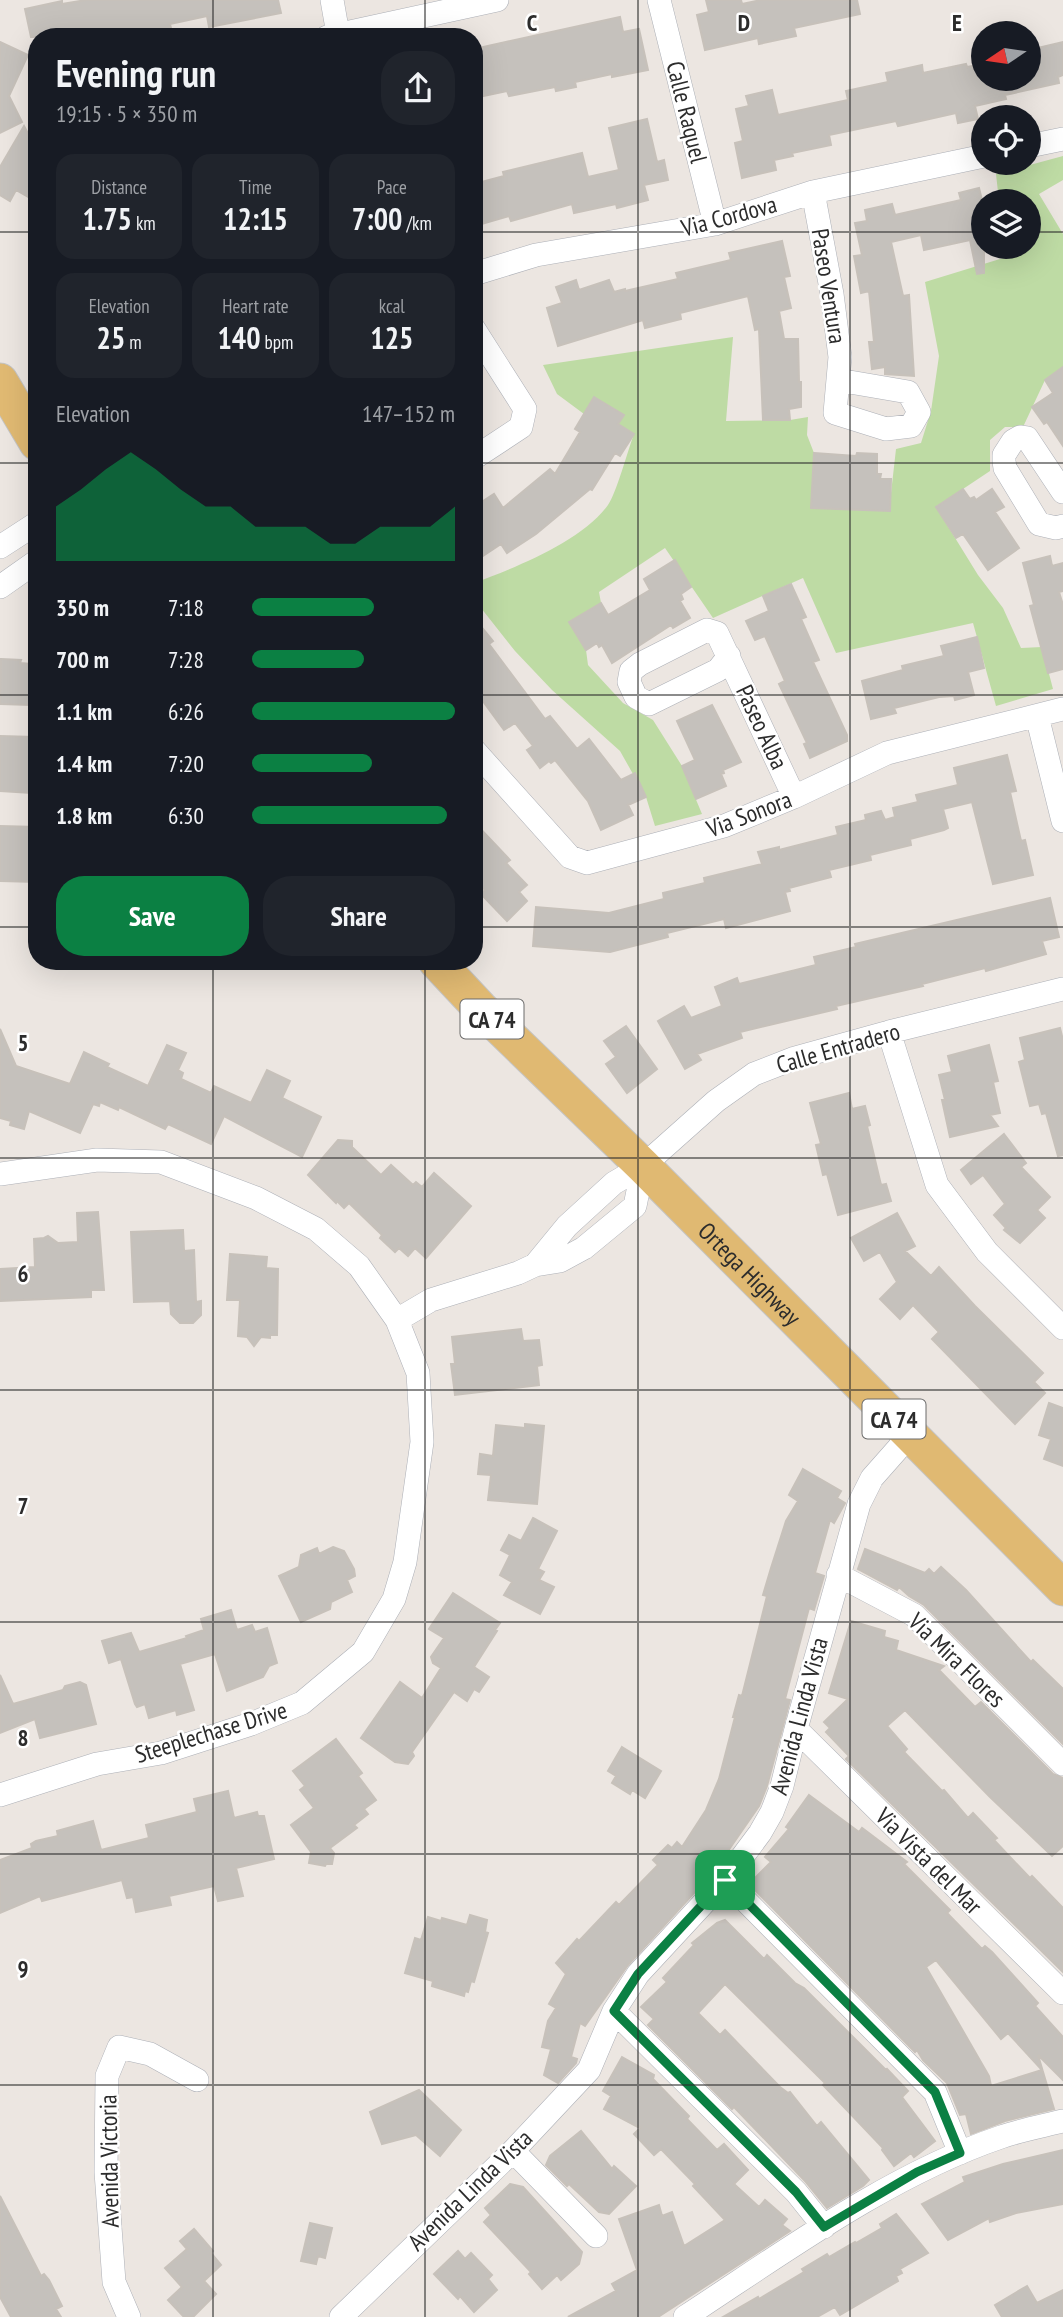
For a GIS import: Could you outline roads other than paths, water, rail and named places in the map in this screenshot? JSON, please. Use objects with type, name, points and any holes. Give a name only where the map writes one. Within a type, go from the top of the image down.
[{"type":"main road","points":[[0,381],[28,428]]},
{"type":"main road","name":"Ortega Highway","points":[[444,970],[1063,1588]]},
{"type":"street","points":[[332,0],[333,28]]},
{"type":"street","points":[[369,28],[497,0]]},
{"type":"street","name":"Calle Raquel","points":[[659,0],[715,224]]},
{"type":"street","points":[[1041,144],[1063,139]]},
{"type":"street","name":"Via Cordova","points":[[483,271],[536,255],[715,224],[813,192],[971,159]]},
{"type":"street","name":"Paseo Ventura","points":[[813,192],[832,294],[840,357],[838,380]]},
{"type":"street","points":[[483,343],[525,409],[521,427],[483,452]]},
{"type":"street","points":[[1063,492],[1027,438],[1020,437],[1013,442],[1004,455],[1005,468],[1039,524],[1063,526]]},
{"type":"street","points":[[0,547],[28,529]]},
{"type":"street","points":[[0,587],[28,567]]},
{"type":"street","name":"Paseo Alba","points":[[729,656],[719,670],[649,704],[636,697],[629,682],[631,671],[640,664],[707,630],[717,633],[729,656],[794,797]]},
{"type":"street","name":"Via Sonora","points":[[483,760],[570,858],[587,863],[724,826],[794,797],[887,753],[1063,709]]},
{"type":"street","points":[[1037,716],[1063,821]]},
{"type":"street","name":"Calle Entradero","points":[[535,1265],[567,1226],[614,1183],[643,1166],[716,1101],[754,1074],[795,1058],[889,1032],[1063,989]]},
{"type":"street","points":[[889,1032],[937,1185],[987,1252],[1063,1328]]},
{"type":"street","name":"Steeplechase Drive","points":[[0,1174],[97,1160],[162,1162],[256,1198],[316,1229],[359,1266],[397,1320],[418,1373],[422,1442],[405,1562],[394,1600],[363,1652],[302,1703],[251,1724],[161,1753],[97,1764],[0,1795]]},
{"type":"street","name":"Calle Entradero","points":[[397,1320],[431,1300],[518,1273],[535,1265],[560,1261],[584,1248],[635,1206],[643,1166]]},
{"type":"street","points":[[567,1226],[584,1248]]},
{"type":"street","name":"Avenida Linda Vista","points":[[341,2317],[513,2151],[589,2070],[614,2011],[638,1974],[725,1880],[760,1833],[782,1786],[859,1504],[872,1478],[910,1436]]},
{"type":"street","name":"Via Mira Flores","points":[[838,1575],[914,1615],[1063,1764]]},
{"type":"street","name":"Via Vista del Mar","points":[[796,1729],[1063,1993]]},
{"type":"street","points":[[725,1880],[935,2092],[960,2153]]},
{"type":"street","points":[[614,2011],[796,2192],[824,2227]]},
{"type":"street","name":"Avenida Victoria","points":[[129,2317],[114,2282],[106,2172],[107,2076],[119,2047],[150,2054],[197,2080]]},
{"type":"street","points":[[685,2317],[824,2227],[917,2172],[1002,2136],[1063,2121]]},
{"type":"street","points":[[513,2151],[596,2236]]}]
